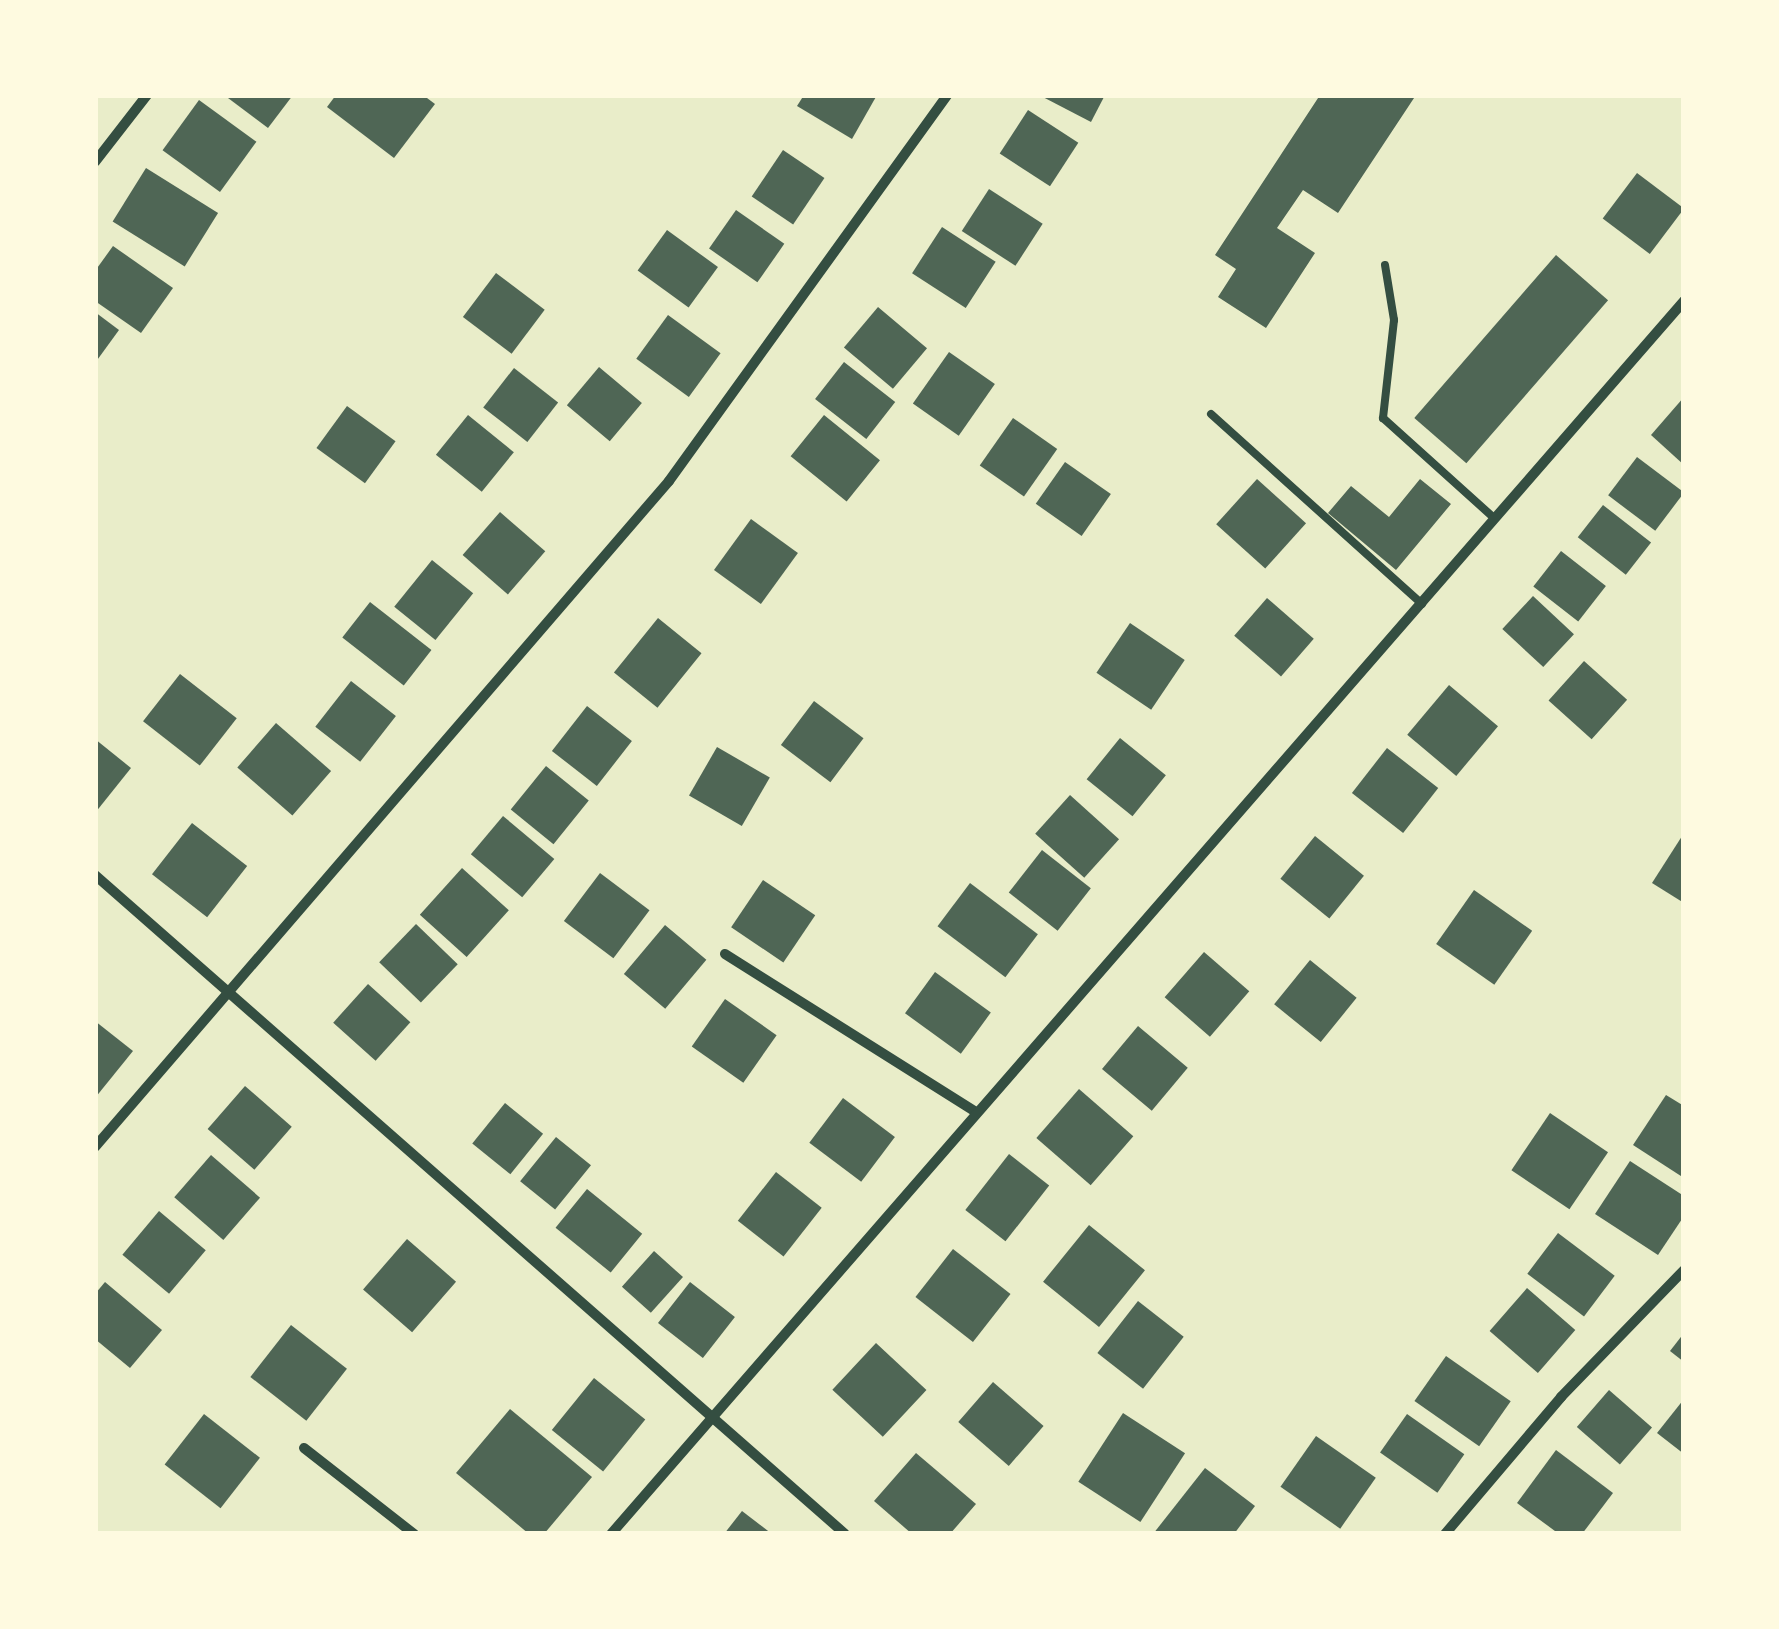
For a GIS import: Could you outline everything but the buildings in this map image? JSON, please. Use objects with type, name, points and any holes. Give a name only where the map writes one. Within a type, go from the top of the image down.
[{"type":"street","points":[[95,162],[146,95]]},
{"type":"street","points":[[95,1147],[669,480],[948,95]]},
{"type":"street","points":[[611,1534],[1684,301]]},
{"type":"street","points":[[95,875],[846,1534]]},
{"type":"street","points":[[725,954],[976,1112]]},
{"type":"street","points":[[1445,1534],[1561,1397],[1684,1270]]},
{"type":"street","points":[[304,1448],[414,1534]]},
{"type":"lane","points":[[1385,264],[1394,320],[1382,418],[1494,518]]},
{"type":"lane","points":[[1211,414],[1422,604]]}]
